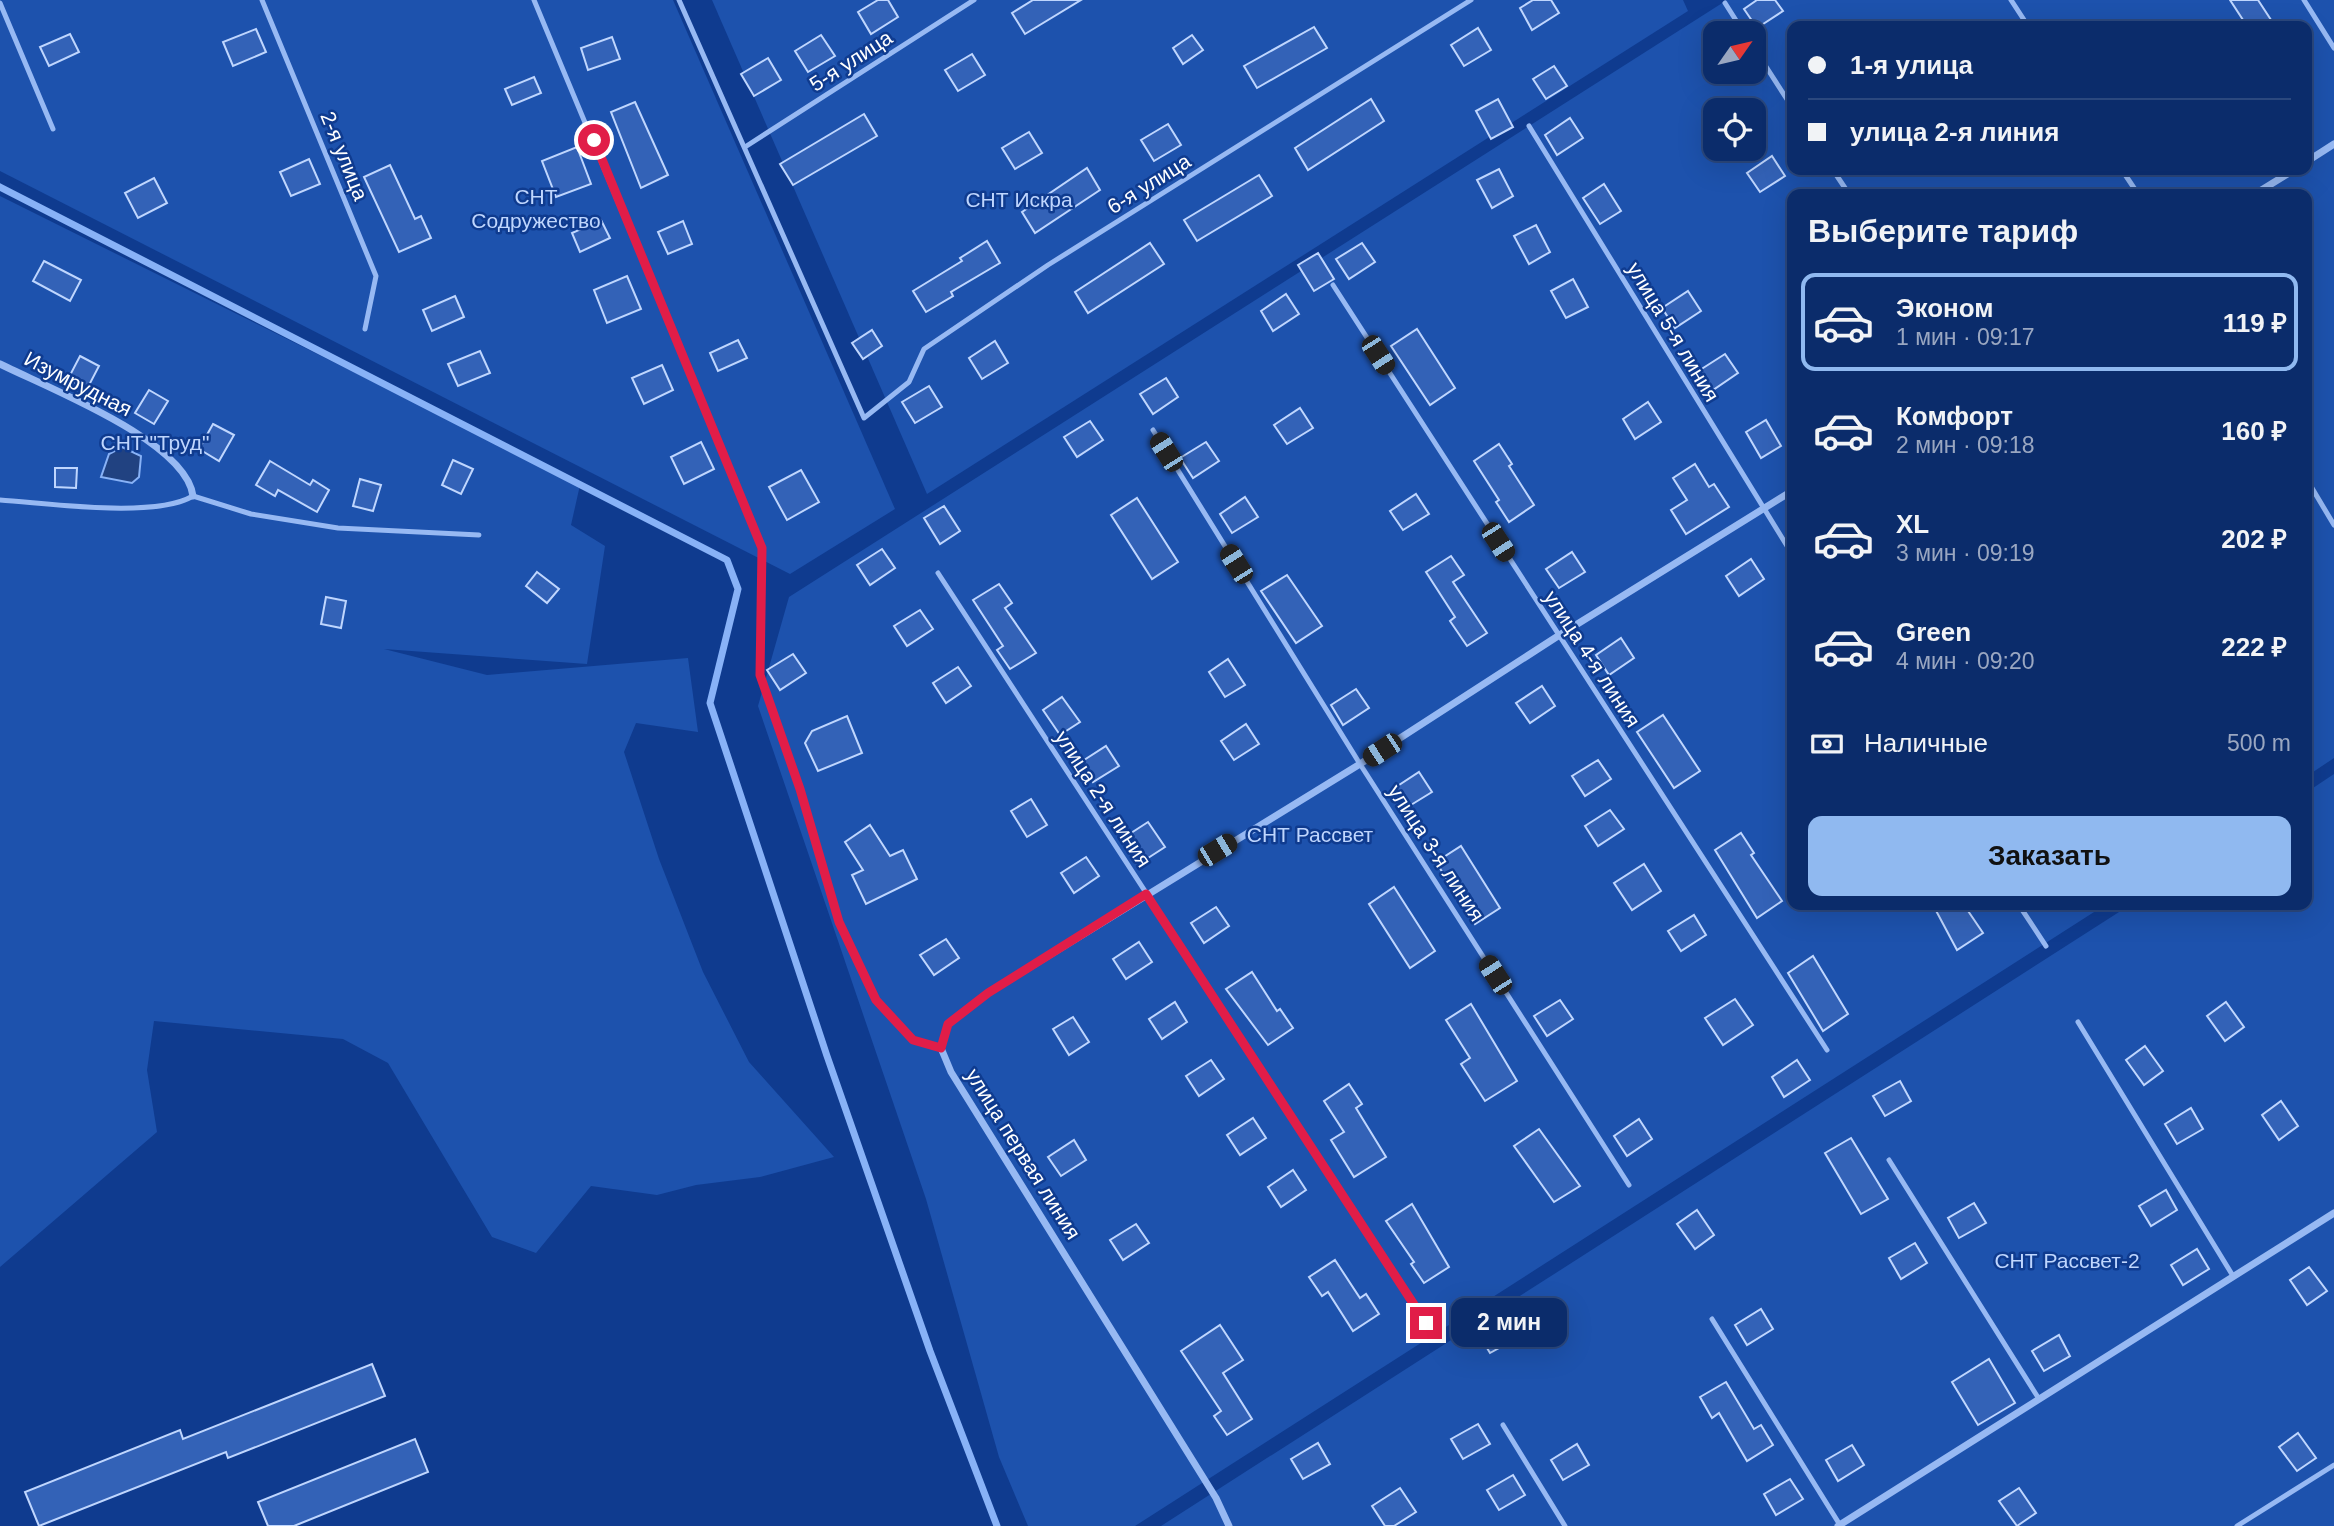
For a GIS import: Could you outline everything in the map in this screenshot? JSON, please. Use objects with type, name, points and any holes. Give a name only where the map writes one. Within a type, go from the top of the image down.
[{"type":"street","points":[[2312,158],[2334,144]]},
{"type":"street","points":[[2263,189],[2286,175]]},
{"type":"street","name":"Изумрудная","points":[[0,365],[146,438],[179,466],[192,483],[193,496]]},
{"type":"street","points":[[760,675],[800,789],[839,922],[876,1000],[913,1040],[941,1048],[948,1024],[988,993],[1360,764],[1558,636],[1787,494]]},
{"type":"street","name":"улица первая линия","points":[[941,1048],[951,1072],[1216,1498],[1229,1526]]},
{"type":"street","points":[[1839,1525],[2334,1213]]},
{"type":"lane","name":"2-я улица","points":[[262,0],[376,276],[365,329]]},
{"type":"lane","points":[[534,0],[762,548],[760,675]]},
{"type":"lane","points":[[679,0],[745,147]]},
{"type":"lane","name":"5-я улица","points":[[745,147],[974,0]]},
{"type":"lane","name":"6-я улица","points":[[745,147],[864,418],[909,382],[924,349],[1048,265],[1471,0]]},
{"type":"lane","points":[[2011,0],[2025,21]]},
{"type":"lane","points":[[2304,0],[2334,48]]},
{"type":"lane","points":[[0,3],[53,129]]},
{"type":"lane","points":[[1725,4],[1736,21]]},
{"type":"lane","points":[[1766,67],[1787,99]]},
{"type":"lane","name":"улица 5-я линия","points":[[1529,126],[1787,546]]},
{"type":"lane","name":"улица 4-я линия","points":[[1333,285],[1826,1050]]},
{"type":"lane","name":"улица 3-я линия","points":[[1153,430],[1360,764],[1629,1185]]},
{"type":"lane","points":[[2312,488],[2334,525]]},
{"type":"lane","points":[[0,500],[131,508],[179,504],[193,496],[251,514],[338,528],[479,535]]},
{"type":"lane","name":"улица 2-я линия","points":[[938,573],[1426,1323]]},
{"type":"lane","points":[[2022,910],[2046,946]]},
{"type":"lane","points":[[2078,1022],[2233,1276]]},
{"type":"lane","points":[[1889,1160],[2039,1399]]},
{"type":"lane","points":[[1712,1319],[1839,1525]]},
{"type":"lane","points":[[1503,1425],[1565,1526]]},
{"type":"lane","points":[[2237,1526],[2334,1465]]},
{"type":"green space","name":"СНТ Содружество","points":[[0,0],[673,0],[895,509],[790,574],[0,171]]},
{"type":"green space","name":"СНТ Искра","points":[[712,0],[1683,0],[1688,11],[927,494]]},
{"type":"green space","name":"СНТ Рассвет","points":[[1727,0],[2334,0],[2334,758],[2312,773],[2312,189],[1787,189],[1787,910],[2097,910],[1135,1526],[1028,1526],[999,1457],[926,1199],[758,706],[789,597]]},
{"type":"green space","name":"СНТ \"Труд\"","points":[[0,196],[580,485],[571,525],[605,546],[587,664],[384,649],[487,675],[688,658],[698,732],[636,723],[624,752],[659,859],[703,972],[749,1062],[834,1157],[760,1177],[696,1185],[657,1195],[591,1186],[536,1253],[492,1237],[388,1063],[343,1039],[154,1021],[147,1070],[157,1132],[0,1267]]},
{"type":"green space","name":"СНТ Рассвет-2","points":[[2334,774],[2334,1526],[1161,1526],[2122,910],[2312,910],[2312,789]]},
{"type":"shaded area","points":[[122,447],[141,456],[139,477],[132,483],[101,477],[109,454]]},
{"type":"building","points":[[878,0],[888,0],[898,17],[871,34],[858,12]]},
{"type":"building","points":[[1033,0],[1081,0],[1025,34],[1012,13]]},
{"type":"building","points":[[1533,0],[1551,0],[1559,13],[1532,30],[1520,8]]},
{"type":"building","points":[[1757,0],[1775,0],[1783,11],[1766,22],[1752,21],[1744,9]]},
{"type":"building","points":[[2230,0],[2258,0],[2272,21],[2244,21]]},
{"type":"building","points":[[1314,27],[1327,48],[1257,88],[1244,66]]},
{"type":"building","points":[[1478,28],[1491,50],[1464,66],[1451,45]]},
{"type":"building","points":[[256,29],[266,52],[233,66],[223,42]]},
{"type":"building","points":[[70,34],[79,52],[49,66],[40,47]]},
{"type":"building","points":[[821,35],[835,56],[808,72],[795,51]]},
{"type":"building","points":[[1192,35],[1203,50],[1183,64],[1173,48]]},
{"type":"building","points":[[612,37],[620,59],[588,70],[581,48]]},
{"type":"building","points":[[972,54],[985,75],[958,91],[945,70]]},
{"type":"building","points":[[768,58],[781,80],[754,96],[741,74]]},
{"type":"building","points":[[1554,66],[1567,86],[1546,99],[1533,79]]},
{"type":"building","points":[[534,77],[541,93],[512,105],[505,89]]},
{"type":"building","points":[[1371,99],[1384,121],[1308,170],[1295,148]]},
{"type":"building","points":[[1498,99],[1513,127],[1491,139],[1476,111]]},
{"type":"building","points":[[635,102],[668,175],[641,188],[611,112]]},
{"type":"building","points":[[864,114],[877,136],[793,185],[780,164]]},
{"type":"building","points":[[1570,118],[1583,138],[1557,155],[1545,135]]},
{"type":"building","points":[[1168,124],[1181,145],[1154,161],[1141,140]]},
{"type":"building","points":[[1029,132],[1042,153],[1015,169],[1002,148]]},
{"type":"building","points":[[577,147],[591,184],[556,197],[542,161]]},
{"type":"building","points":[[1772,156],[1785,176],[1760,192],[1747,173]]},
{"type":"building","points":[[309,159],[320,184],[291,196],[280,172]]},
{"type":"building","points":[[390,165],[415,219],[421,216],[431,238],[399,252],[364,177]]},
{"type":"building","points":[[1087,168],[1100,190],[1035,233],[1022,212]]},
{"type":"building","points":[[1499,169],[1513,196],[1492,208],[1477,180]]},
{"type":"building","points":[[1259,175],[1272,196],[1197,241],[1184,220]]},
{"type":"building","points":[[154,178],[167,203],[138,218],[125,193]]},
{"type":"building","points":[[1604,184],[1621,211],[1600,224],[1583,198]]},
{"type":"building","points":[[601,220],[610,238],[580,252],[572,233]]},
{"type":"building","points":[[683,221],[692,244],[668,254],[658,232]]},
{"type":"building","points":[[1536,225],[1550,252],[1529,264],[1514,236]]},
{"type":"building","points":[[987,241],[1000,263],[951,292],[953,296],[926,312],[913,291],[962,261],[960,258]]},
{"type":"building","points":[[1150,243],[1164,264],[1088,313],[1075,292]]},
{"type":"building","points":[[1362,243],[1375,262],[1349,279],[1336,259]]},
{"type":"building","points":[[1318,253],[1334,279],[1314,291],[1298,265]]},
{"type":"building","points":[[44,261],[81,280],[70,301],[33,281]]},
{"type":"building","points":[[627,276],[641,309],[607,323],[594,290]]},
{"type":"building","points":[[1573,279],[1588,307],[1566,318],[1551,291]]},
{"type":"building","points":[[1688,291],[1701,311],[1675,328],[1662,308]]},
{"type":"building","points":[[1286,294],[1299,314],[1273,331],[1261,311]]},
{"type":"building","points":[[455,296],[464,317],[432,331],[423,310]]},
{"type":"building","points":[[1417,329],[1455,388],[1430,405],[1391,346]]},
{"type":"building","points":[[872,330],[882,346],[863,359],[852,343]]},
{"type":"building","points":[[738,340],[747,358],[718,371],[710,353]]},
{"type":"building","points":[[995,341],[1008,363],[982,379],[969,358]]},
{"type":"building","points":[[480,351],[490,373],[458,386],[448,364]]},
{"type":"building","points":[[1725,354],[1738,373],[1713,390],[1700,370]]},
{"type":"building","points":[[80,356],[99,366],[87,389],[68,379]]},
{"type":"building","points":[[662,365],[673,390],[644,404],[632,378]]},
{"type":"building","points":[[1166,378],[1178,397],[1153,414],[1140,394]]},
{"type":"building","points":[[929,386],[942,407],[915,423],[902,402]]},
{"type":"building","points":[[149,390],[168,401],[154,424],[135,413]]},
{"type":"building","points":[[1648,402],[1661,422],[1635,439],[1623,419]]},
{"type":"building","points":[[1300,408],[1313,428],[1287,444],[1274,425]]},
{"type":"building","points":[[1766,420],[1781,446],[1761,458],[1746,432]]},
{"type":"building","points":[[1090,421],[1103,440],[1077,457],[1064,437]]},
{"type":"building","points":[[213,424],[234,435],[219,461],[199,449]]},
{"type":"building","points":[[701,442],[714,469],[684,484],[671,457]]},
{"type":"building","points":[[1206,442],[1219,461],[1193,478],[1180,458]]},
{"type":"building","points":[[1499,444],[1512,464],[1509,466],[1534,505],[1509,522],[1496,502],[1499,500],[1474,461]]},
{"type":"building","points":[[453,460],[473,469],[461,494],[442,485]]},
{"type":"building","points":[[270,461],[310,485],[313,480],[329,490],[317,512],[278,490],[275,496],[256,485]]},
{"type":"building","points":[[1695,464],[1709,487],[1714,484],[1729,507],[1686,534],[1671,510],[1687,500],[1673,478]]},
{"type":"building","points":[[55,468],[77,468],[76,488],[55,487]]},
{"type":"building","points":[[801,470],[819,502],[787,520],[769,487]]},
{"type":"building","points":[[360,479],[381,485],[373,511],[353,506]]},
{"type":"building","points":[[1416,494],[1429,514],[1403,530],[1390,511]]},
{"type":"building","points":[[1245,497],[1258,517],[1232,533],[1220,514]]},
{"type":"building","points":[[1137,498],[1178,562],[1152,579],[1111,515]]},
{"type":"building","points":[[944,506],[960,531],[940,544],[924,518]]},
{"type":"building","points":[[882,549],[895,568],[870,585],[857,565]]},
{"type":"building","points":[[1572,552],[1585,572],[1559,588],[1546,569]]},
{"type":"building","points":[[1451,556],[1464,575],[1453,582],[1487,633],[1467,646],[1450,621],[1455,617],[1426,572]]},
{"type":"building","points":[[1751,559],[1764,579],[1739,596],[1726,576]]},
{"type":"building","points":[[537,572],[559,589],[547,603],[526,586]]},
{"type":"building","points":[[1287,575],[1322,626],[1296,643],[1261,591]]},
{"type":"building","points":[[999,584],[1012,603],[1005,608],[1036,653],[1010,669],[997,650],[1003,646],[973,600]]},
{"type":"building","points":[[326,597],[346,601],[341,628],[321,624]]},
{"type":"building","points":[[920,610],[933,629],[907,646],[894,626]]},
{"type":"building","points":[[1621,638],[1634,658],[1609,675],[1596,655]]},
{"type":"building","points":[[793,654],[806,673],[780,690],[767,670]]},
{"type":"building","points":[[1228,659],[1245,685],[1225,697],[1209,672]]},
{"type":"building","points":[[958,667],[971,686],[946,703],[933,683]]},
{"type":"building","points":[[1542,686],[1555,706],[1530,723],[1516,703]]},
{"type":"building","points":[[1356,689],[1369,708],[1343,725],[1331,705]]},
{"type":"building","points":[[1062,697],[1080,722],[1060,735],[1043,710]]},
{"type":"building","points":[[1663,715],[1700,771],[1674,788],[1637,732]]},
{"type":"building","points":[[847,716],[862,753],[818,771],[805,743],[812,731]]},
{"type":"building","points":[[1246,724],[1259,744],[1234,760],[1221,741]]},
{"type":"building","points":[[1106,746],[1119,766],[1093,782],[1081,762]]},
{"type":"building","points":[[1598,760],[1611,779],[1585,796],[1572,776]]},
{"type":"building","points":[[1419,772],[1432,792],[1406,808],[1393,789]]},
{"type":"building","points":[[1031,799],[1047,825],[1027,837],[1011,811]]},
{"type":"building","points":[[1610,810],[1624,829],[1598,846],[1585,826]]},
{"type":"building","points":[[1148,822],[1165,847],[1145,860],[1128,835]]},
{"type":"building","points":[[870,825],[890,856],[903,850],[917,879],[866,904],[852,875],[863,870],[845,842]]},
{"type":"building","points":[[1741,833],[1754,853],[1751,855],[1782,901],[1757,918],[1715,850]]},
{"type":"building","points":[[1461,846],[1500,908],[1475,924],[1436,862]]},
{"type":"building","points":[[1086,857],[1099,876],[1074,893],[1061,873]]},
{"type":"building","points":[[1644,864],[1661,891],[1632,910],[1614,883]]},
{"type":"building","points":[[1394,887],[1435,951],[1410,968],[1369,904]]},
{"type":"building","points":[[1216,907],[1229,926],[1204,943],[1191,923]]},
{"type":"building","points":[[1936,910],[1967,910],[1983,933],[1957,950]]},
{"type":"building","points":[[1694,915],[1706,935],[1681,951],[1668,931]]},
{"type":"building","points":[[946,939],[959,958],[934,975],[920,955]]},
{"type":"building","points":[[1139,942],[1152,962],[1126,979],[1113,959]]},
{"type":"building","points":[[1813,956],[1848,1014],[1823,1031],[1788,973]]},
{"type":"building","points":[[1252,972],[1277,1011],[1280,1009],[1293,1028],[1268,1045],[1226,989]]},
{"type":"building","points":[[1735,999],[1753,1025],[1723,1045],[1705,1018]]},
{"type":"building","points":[[1560,1000],[1573,1019],[1547,1036],[1534,1016]]},
{"type":"building","points":[[1175,1002],[1187,1022],[1162,1039],[1149,1019]]},
{"type":"building","points":[[2226,1002],[2244,1027],[2225,1041],[2207,1016]]},
{"type":"building","points":[[1471,1004],[1517,1081],[1485,1101],[1461,1064],[1470,1058],[1446,1020]]},
{"type":"building","points":[[1073,1017],[1089,1042],[1069,1055],[1053,1029]]},
{"type":"building","points":[[2145,1046],[2163,1071],[2144,1085],[2126,1060]]},
{"type":"building","points":[[1211,1060],[1224,1079],[1199,1096],[1186,1076]]},
{"type":"building","points":[[1797,1060],[1810,1080],[1784,1097],[1772,1077]]},
{"type":"building","points":[[1900,1081],[1911,1101],[1885,1116],[1873,1096]]},
{"type":"building","points":[[1349,1084],[1362,1104],[1356,1108],[1386,1157],[1354,1177],[1331,1140],[1344,1132],[1324,1101]]},
{"type":"building","points":[[2281,1101],[2298,1126],[2279,1140],[2262,1115]]},
{"type":"building","points":[[2191,1108],[2203,1129],[2177,1144],[2165,1124]]},
{"type":"building","points":[[1253,1118],[1266,1138],[1240,1155],[1227,1135]]},
{"type":"building","points":[[1639,1119],[1652,1139],[1627,1156],[1614,1136]]},
{"type":"building","points":[[1539,1129],[1580,1186],[1554,1202],[1514,1146]]},
{"type":"building","points":[[1851,1138],[1888,1199],[1861,1214],[1825,1153]]},
{"type":"building","points":[[1074,1140],[1086,1160],[1061,1176],[1048,1157]]},
{"type":"building","points":[[1293,1170],[1306,1190],[1281,1207],[1268,1187]]},
{"type":"building","points":[[2166,1190],[2177,1210],[2151,1226],[2139,1206]]},
{"type":"building","points":[[1974,1203],[1986,1223],[1959,1238],[1948,1218]]},
{"type":"building","points":[[1412,1204],[1449,1267],[1424,1283],[1411,1264],[1414,1262],[1386,1221]]},
{"type":"building","points":[[1697,1210],[1714,1235],[1695,1249],[1677,1224]]},
{"type":"building","points":[[1136,1224],[1149,1243],[1123,1260],[1110,1240]]},
{"type":"building","points":[[1915,1243],[1927,1263],[1901,1279],[1889,1258]]},
{"type":"building","points":[[2197,1249],[2209,1269],[2183,1285],[2171,1265]]},
{"type":"building","points":[[1335,1260],[1360,1298],[1366,1294],[1379,1314],[1353,1331],[1328,1292],[1322,1296],[1309,1277]]},
{"type":"building","points":[[2309,1267],[2327,1291],[2307,1305],[2290,1280]]},
{"type":"building","points":[[1761,1309],[1773,1329],[1747,1345],[1735,1325]]},
{"type":"building","points":[[1505,1317],[1517,1338],[1490,1353],[1478,1333]]},
{"type":"building","points":[[1220,1325],[1243,1360],[1223,1373],[1252,1419],[1227,1435],[1214,1416],[1221,1411],[1181,1351]]},
{"type":"building","points":[[2059,1335],[2070,1356],[2044,1371],[2032,1351]]},
{"type":"building","points":[[1989,1359],[2015,1403],[1978,1425],[1952,1382]]},
{"type":"building","points":[[372,1364],[385,1396],[228,1458],[226,1452],[39,1526],[25,1492],[180,1430],[183,1439]]},
{"type":"building","points":[[1726,1382],[1754,1429],[1761,1425],[1773,1445],[1747,1461],[1719,1413],[1712,1418],[1700,1397]]},
{"type":"building","points":[[1478,1424],[1490,1444],[1463,1459],[1451,1439]]},
{"type":"building","points":[[2298,1433],[2316,1458],[2297,1471],[2279,1447]]},
{"type":"building","points":[[415,1439],[428,1472],[294,1526],[268,1526],[258,1502]]},
{"type":"building","points":[[1318,1443],[1330,1464],[1303,1479],[1291,1459]]},
{"type":"building","points":[[1577,1444],[1589,1465],[1563,1480],[1551,1460]]},
{"type":"building","points":[[1852,1445],[1864,1465],[1838,1481],[1826,1460]]},
{"type":"building","points":[[1513,1475],[1525,1495],[1499,1510],[1487,1490]]},
{"type":"building","points":[[1790,1479],[1803,1499],[1776,1515],[1764,1494]]},
{"type":"building","points":[[1400,1488],[1416,1512],[1394,1526],[1385,1526],[1372,1506]]},
{"type":"building","points":[[2019,1488],[2036,1513],[2017,1526],[1999,1501]]},
{"type":"waterway","points":[[0,187],[727,560],[738,589],[710,703],[827,1056],[930,1351],[997,1526]]},
{"type":"route","points":[[594,140],[762,548],[760,675],[800,789],[839,922],[876,1000],[913,1040],[941,1048],[948,1024],[988,993],[1146,894],[1426,1323]]}]
